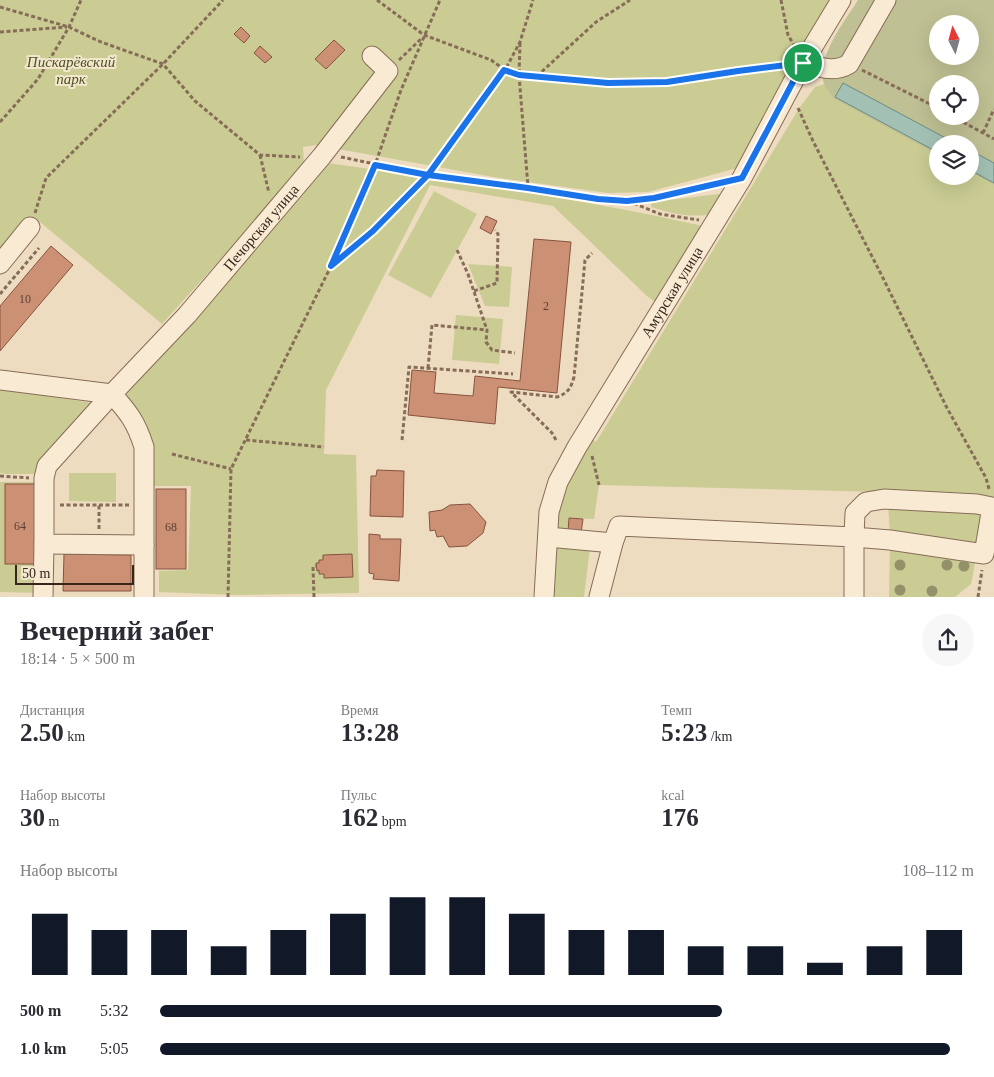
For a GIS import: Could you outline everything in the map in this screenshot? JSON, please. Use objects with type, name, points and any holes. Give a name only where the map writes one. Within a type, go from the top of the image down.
[{"type":"street","name":"Амурская улица","points":[[544,597],[549,512],[558,482],[577,447],[742,178],[803,63],[842,0]]},
{"type":"street","points":[[803,63],[822,68],[838,69],[849,64],[886,0]]},
{"type":"street","points":[[372,56],[388,71]]},
{"type":"street","name":"Печорская улица","points":[[44,478],[47,466],[187,315],[322,156],[388,71]]},
{"type":"street","points":[[0,264],[30,227]]},
{"type":"street","points":[[0,380],[112,394],[137,426],[144,447],[144,597]]},
{"type":"street","points":[[44,478],[44,597]]},
{"type":"street","points":[[599,597],[612,543],[619,526],[854,537],[890,540],[984,554],[992,507],[977,504],[884,499],[866,502],[855,513],[854,537],[854,597]]},
{"type":"street","points":[[548,537],[612,543]]},
{"type":"street","points":[[44,544],[144,545]]},
{"type":"path","points":[[0,122],[38,79],[69,27],[81,0]]},
{"type":"path","points":[[30,227],[46,178],[163,64],[223,0]]},
{"type":"path","points":[[377,0],[424,35],[491,60],[504,70],[519,75],[608,83],[667,82],[803,63],[788,35],[781,0]]},
{"type":"path","points":[[228,597],[231,469],[331,266],[375,165],[402,90],[440,0]]},
{"type":"path","points":[[331,266],[373,231],[428,175],[504,70],[520,42],[533,0]]},
{"type":"path","points":[[536,76],[596,22],[630,0]]},
{"type":"path","points":[[0,7],[69,27],[101,42],[163,64],[195,101],[260,155],[299,158],[342,157],[428,175],[598,199],[627,201],[654,198],[742,178]]},
{"type":"path","points":[[0,32],[69,27]]},
{"type":"path","points":[[388,71],[424,35]]},
{"type":"path","points":[[520,42],[519,75],[528,188]]},
{"type":"path","points":[[849,64],[929,104]]},
{"type":"path","points":[[798,107],[813,141],[947,408],[986,478],[992,507]]},
{"type":"path","points":[[984,133],[994,109]]},
{"type":"path","points":[[969,125],[994,139]]},
{"type":"path","points":[[260,155],[273,213]]},
{"type":"path","points":[[627,201],[660,214],[715,223]]},
{"type":"path","points":[[474,291],[497,282],[498,234],[495,230]]},
{"type":"path","points":[[0,294],[39,248]]},
{"type":"path","points":[[457,250],[474,291],[487,330],[486,342],[492,350],[515,353]]},
{"type":"path","points":[[556,440],[552,433],[511,392],[556,397],[570,389],[574,377],[585,260],[592,253]]},
{"type":"path","points":[[428,368],[432,325],[487,330]]},
{"type":"path","points":[[402,440],[409,366],[513,374]]},
{"type":"path","points":[[246,440],[324,447]]},
{"type":"path","points":[[172,454],[231,469]]},
{"type":"path","points":[[0,476],[44,478]]},
{"type":"path","points":[[44,505],[145,505]]},
{"type":"path","points":[[99,505],[99,544]]},
{"type":"path","points":[[978,597],[984,554]]},
{"type":"path","points":[[314,597],[314,567],[316,566]]},
{"type":"green space","name":"Пискарёвский парк","points":[[0,0],[840,0],[745,166],[648,192],[608,193],[499,178],[316,145],[303,147],[304,163],[275,199],[162,324],[34,217],[19,232],[0,258]]},
{"type":"green space","points":[[858,0],[994,0],[994,185],[979,177],[979,135],[929,135],[929,151],[834,99],[825,86],[822,76],[827,53]]},
{"type":"green space","points":[[824,84],[834,99],[929,151],[929,185],[979,185],[979,177],[994,185],[994,497],[880,492],[599,485],[594,519],[569,518],[568,529],[555,528],[562,484],[590,437],[596,442],[800,107],[815,87]]},
{"type":"green space","points":[[328,163],[469,183],[610,207],[703,226],[658,304],[647,296],[553,206],[430,185],[326,390],[324,454],[356,455],[359,593],[236,595],[159,592],[159,571],[188,570],[191,486],[152,486],[124,397]]},
{"type":"green space","points":[[434,191],[477,214],[431,298],[388,275]]},
{"type":"green space","points":[[728,193],[713,214],[682,215],[651,207],[652,202]]},
{"type":"green space","points":[[468,264],[512,267],[509,307],[485,306]]},
{"type":"green space","points":[[456,315],[503,319],[499,364],[452,360]]},
{"type":"green space","points":[[0,389],[93,403],[42,474],[0,473]]},
{"type":"green space","points":[[69,473],[116,473],[116,502],[69,501]]},
{"type":"green space","points":[[0,482],[40,482],[41,593],[0,592]]},
{"type":"green space","points":[[888,503],[983,511],[980,546],[890,534]]},
{"type":"green space","points":[[552,543],[590,547],[584,597],[549,597]]},
{"type":"green space","points":[[890,546],[976,558],[971,584],[955,597],[889,597]]},
{"type":"shaded area","points":[[843,83],[940,135],[929,135],[929,148],[835,97]]},
{"type":"shaded area","points":[[979,155],[994,163],[994,183],[979,175]]},
{"type":"building","points":[[241,27],[250,36],[244,43],[234,34]]},
{"type":"building","points":[[334,40],[345,50],[326,69],[315,59]]},
{"type":"building","points":[[260,46],[272,57],[265,63],[254,53]]},
{"type":"building","points":[[486,216],[497,221],[491,234],[480,228]]},
{"type":"building","points":[[534,239],[571,242],[557,393],[498,387],[495,424],[408,415],[412,370],[436,372],[434,393],[473,396],[475,376],[520,381]]},
{"type":"building","points":[[51,246],[73,265],[0,351],[0,306]]},
{"type":"building","points":[[377,470],[404,471],[403,517],[370,516],[371,476],[376,476]]},
{"type":"building","points":[[5,484],[35,484],[35,564],[5,564]]},
{"type":"building","points":[[156,489],[186,489],[186,569],[156,569]]},
{"type":"building","points":[[470,504],[486,522],[483,533],[467,546],[449,547],[443,536],[437,537],[435,530],[430,531],[429,512],[442,510],[450,505]]},
{"type":"building","points":[[569,518],[583,519],[581,533],[568,532]]},
{"type":"building","points":[[369,534],[380,535],[380,539],[401,539],[399,581],[373,579],[374,574],[369,573]]},
{"type":"building","points":[[64,554],[131,555],[131,591],[63,591]]},
{"type":"building","points":[[352,554],[353,577],[324,578],[324,574],[319,574],[319,570],[317,571],[316,563],[319,563],[319,560],[323,560],[323,555]]},
{"type":"route","points":[[803,63],[667,82],[608,83],[519,75],[504,70],[454,142],[428,175],[375,165],[331,266],[373,231],[428,175],[598,199],[627,201],[654,198],[742,178],[803,63]]}]
